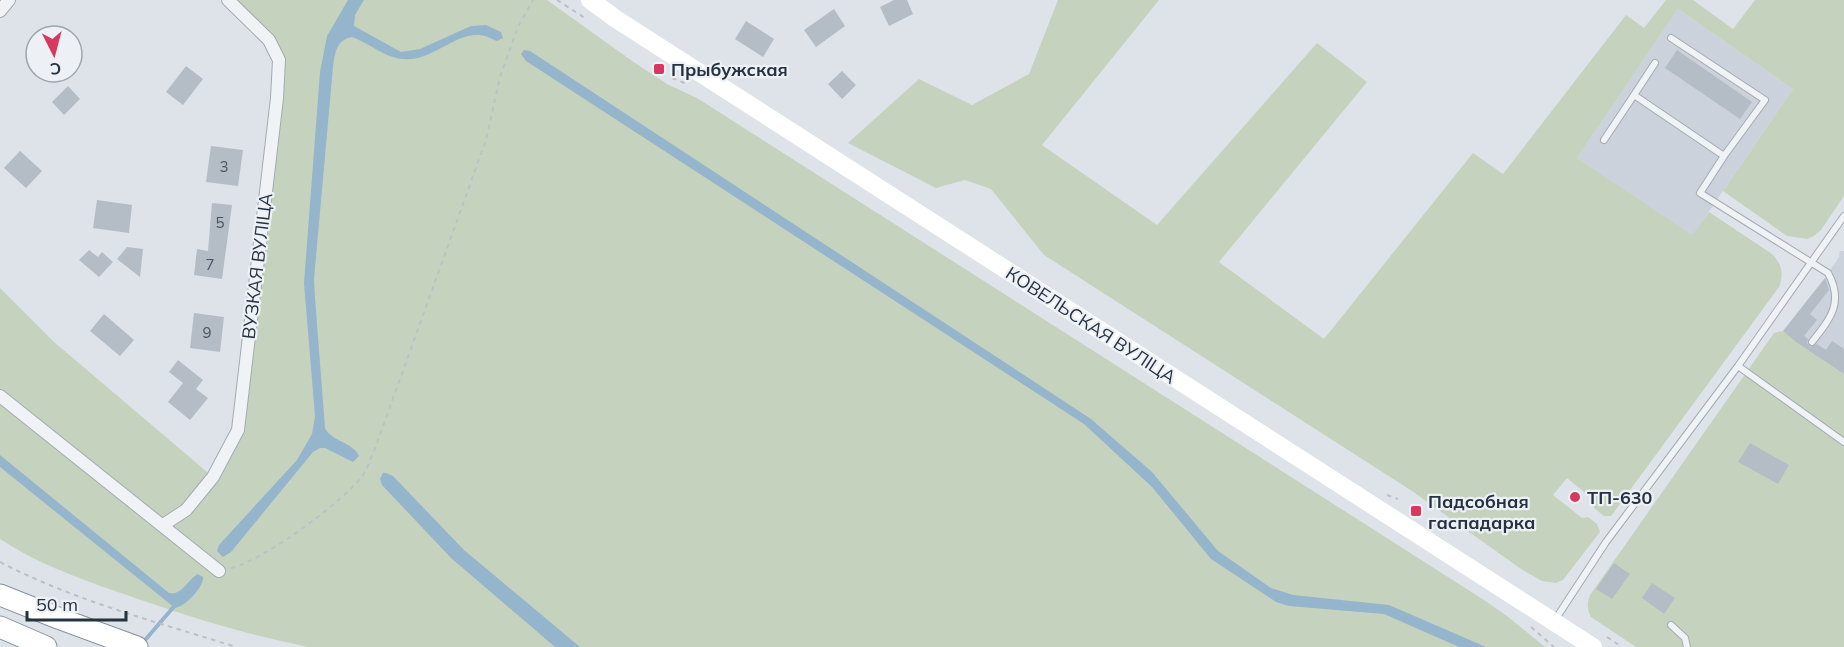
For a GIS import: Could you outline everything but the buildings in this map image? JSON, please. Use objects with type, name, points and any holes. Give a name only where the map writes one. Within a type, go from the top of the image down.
[{"type":"highway","points":[[0,595],[137,647]]},
{"type":"highway","points":[[0,627],[46,647]]},
{"type":"main road","name":"КОВЕЛЬСКАЯ ВУЛІЦА","points":[[590,0],[977,252],[1593,647]]},
{"type":"street","points":[[0,11],[9,0]]},
{"type":"street","name":"ВУЗКАЯ ВУЛІЦА","points":[[163,525],[186,510],[213,477],[237,430],[239,418],[277,99],[279,60],[269,40],[234,3],[228,0]]},
{"type":"street","points":[[0,396],[219,571]]},
{"type":"lane","points":[[1671,38],[1764,100],[1700,193],[1828,273],[1836,282],[1838,310],[1812,342]]},
{"type":"lane","points":[[1604,140],[1655,63]]},
{"type":"lane","points":[[1634,95],[1724,156]]},
{"type":"lane","points":[[1554,621],[1606,542],[1738,366],[1844,216]]},
{"type":"lane","points":[[1738,366],[1844,442]]},
{"type":"lane","points":[[1671,625],[1685,638],[1687,647]]},
{"type":"path","points":[[219,571],[241,566],[284,541],[322,513],[362,478],[373,454],[486,140],[500,77],[518,27],[533,0]]},
{"type":"path","points":[[557,0],[591,21]]},
{"type":"path","points":[[0,562],[31,579],[102,605],[236,647]]},
{"type":"shaded area","points":[[1678,9],[1793,89],[1692,236],[1577,158]]},
{"type":"shaded area","points":[[1840,251],[1844,251],[1844,374],[1783,331],[1825,278],[1839,257]]},
{"type":"green space","points":[[228,0],[547,0],[667,84],[697,98],[1484,600],[1545,647],[308,647],[188,616],[43,563],[0,539],[0,288],[54,342],[213,477],[238,430],[279,60]]},
{"type":"green space","points":[[1058,0],[1159,0],[1042,145],[1157,225],[1317,43],[1367,82],[1219,262],[1324,339],[1473,153],[1503,174],[1626,15],[1644,28],[1666,0],[1693,0],[1733,29],[1755,0],[1844,0],[1844,196],[1821,230],[1807,239],[1787,236],[1723,191],[1793,89],[1678,9],[1577,158],[1692,235],[1709,212],[1772,254],[1780,265],[1781,282],[1611,516],[1604,516],[1594,508],[1594,500],[1567,478],[1553,495],[1582,518],[1588,517],[1597,524],[1600,532],[1563,580],[1556,583],[1542,581],[1521,569],[1412,491],[1044,255],[991,189],[965,180],[936,188],[848,143],[919,79],[972,105],[1029,74]]},
{"type":"green space","points":[[1783,331],[1844,374],[1844,647],[1636,647],[1591,617],[1588,606],[1590,595],[1774,333]]},
{"type":"water","points":[[348,0],[364,0],[355,15],[354,26],[401,52],[420,49],[471,26],[486,25],[501,32],[503,38],[497,41],[482,35],[461,38],[413,59],[390,56],[352,37],[339,44],[333,67],[314,279],[325,428],[332,436],[356,451],[359,456],[353,462],[325,448],[313,452],[231,552],[223,557],[217,551],[219,545],[297,460],[312,434],[315,416],[304,283],[320,72],[327,36]]},
{"type":"water","points":[[524,50],[530,51],[1091,419],[1152,472],[1218,551],[1271,588],[1293,595],[1389,605],[1486,647],[1459,647],[1384,614],[1289,606],[1276,602],[1211,559],[1152,487],[1084,424],[526,61],[521,54]]},
{"type":"water","points":[[0,455],[169,593],[181,590],[198,574],[203,577],[197,591],[184,604],[175,608],[0,467]]},
{"type":"water","points":[[383,473],[393,476],[464,550],[580,647],[555,647],[451,558],[382,485],[380,479]]},
{"type":"waterway","points":[[146,639],[177,603]]},
{"type":"place","name":"Прыбужская","points":[[659,69]]},
{"type":"place","name":"ТП-630","points":[[1575,497]]},
{"type":"place","name":"Падсобная гаспадарка","points":[[1416,511]]}]
